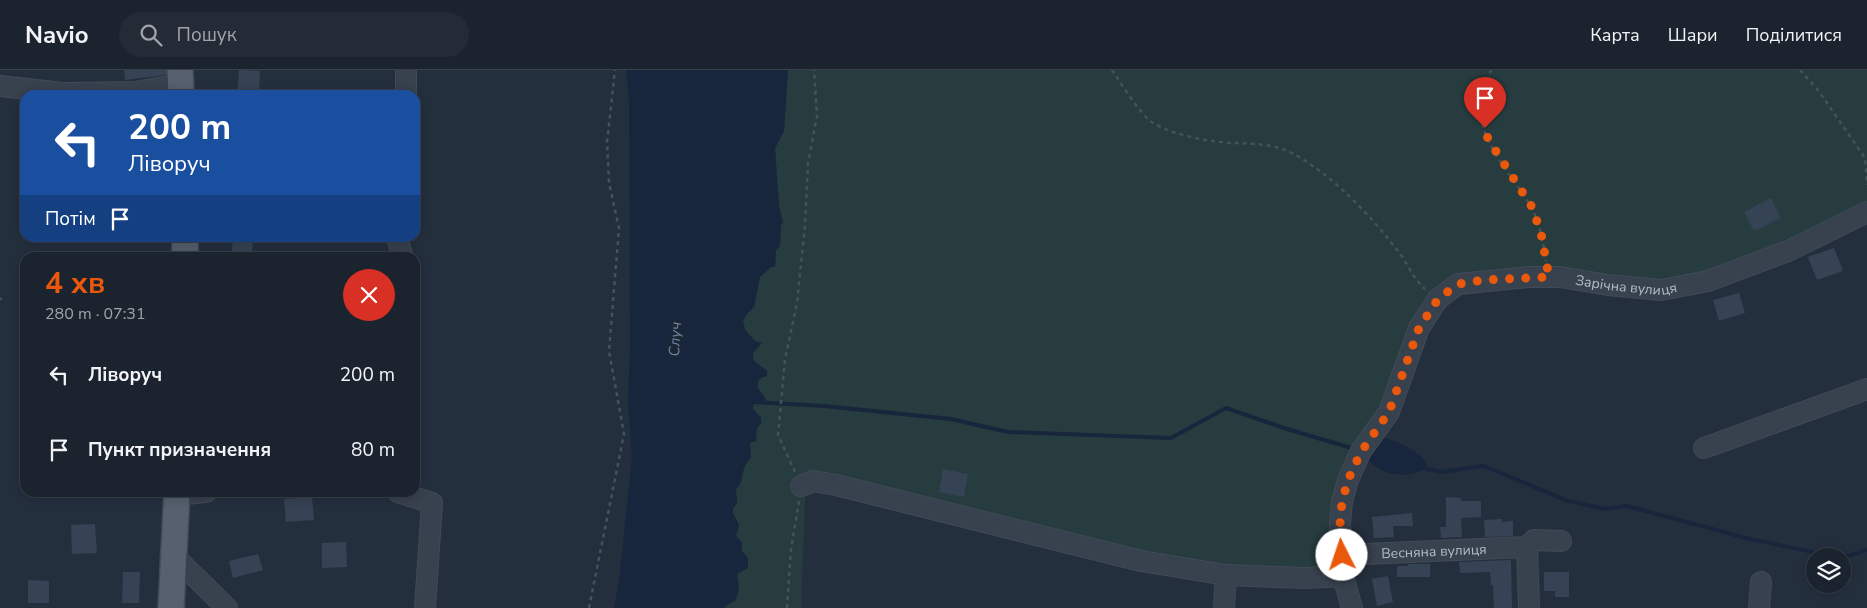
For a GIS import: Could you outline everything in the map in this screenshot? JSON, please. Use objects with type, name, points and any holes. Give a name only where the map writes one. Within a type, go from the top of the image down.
[{"type":"main road","points":[[171,608],[177,497]]},
{"type":"street","points":[[406,70],[406,90]]},
{"type":"street","points":[[145,90],[181,83]]},
{"type":"street","points":[[0,86],[36,90]]},
{"type":"street","name":"Зарічна вулиця","points":[[1352,608],[1343,576],[1340,524],[1342,502],[1348,480],[1361,452],[1389,412],[1419,328],[1438,299],[1458,284],[1484,280],[1549,277],[1661,290],[1708,281],[1788,250],[1867,212]]},
{"type":"street","points":[[1704,448],[1867,389]]},
{"type":"street","points":[[801,486],[812,481],[836,485],[1141,561],[1226,575],[1305,578],[1343,576]]},
{"type":"street","points":[[413,497],[432,503],[425,608]]},
{"type":"street","name":"Весняна вулиця","points":[[1342,555],[1527,547],[1534,540],[1561,541]]},
{"type":"street","points":[[1527,547],[1529,608]]},
{"type":"street","points":[[173,555],[228,608]]},
{"type":"street","points":[[1224,608],[1226,575]]},
{"type":"street","points":[[1759,608],[1761,582]]},
{"type":"path","points":[[589,608],[624,434],[609,351],[619,228],[609,182],[607,142],[615,70]]},
{"type":"path","points":[[787,608],[791,550],[801,486],[778,436],[785,359],[797,303],[805,225],[808,163],[817,116],[814,70]]},
{"type":"path","points":[[1112,70],[1149,120],[1174,132],[1232,143],[1263,144],[1292,153],[1332,180],[1372,221],[1401,256],[1418,282],[1438,299]]},
{"type":"path","points":[[1491,70],[1481,95],[1481,118],[1488,139],[1532,207],[1541,233],[1549,277]]},
{"type":"path","points":[[1800,70],[1818,90],[1865,158],[1867,185]]},
{"type":"green space","points":[[788,70],[1867,70],[1867,212],[1708,281],[1528,277],[1438,299],[1348,480],[1343,576],[1226,575],[806,475],[801,608],[725,608],[739,589],[737,574],[742,551],[736,536],[739,525],[733,514],[733,508],[737,504],[736,489],[740,485],[750,443],[761,418],[753,409],[758,381],[763,377],[753,360],[755,341],[745,330],[743,321],[754,307],[760,277],[771,267],[775,267],[776,250],[780,246],[781,224],[783,222],[779,207],[775,148],[784,131]]},
{"type":"water","name":"Случ","points":[[626,70],[788,70],[784,131],[775,148],[779,207],[783,222],[781,225],[780,246],[776,250],[775,267],[771,267],[760,277],[754,307],[743,321],[745,330],[755,341],[762,343],[753,353],[753,360],[767,371],[767,377],[763,377],[758,381],[758,388],[766,399],[762,403],[753,403],[753,409],[761,418],[761,424],[757,428],[756,441],[750,443],[751,458],[745,466],[741,481],[736,489],[737,504],[733,508],[733,514],[739,525],[736,536],[742,542],[742,551],[748,558],[748,568],[737,574],[739,589],[736,600],[725,606],[725,608],[614,608],[619,581],[632,457],[628,401],[630,346],[629,100]]},
{"type":"water","points":[[1376,437],[1389,439],[1406,446],[1420,455],[1425,460],[1427,466],[1419,472],[1404,475],[1389,473],[1380,469],[1365,459]]},
{"type":"building","points":[[124,70],[166,70],[166,75],[125,80]]},
{"type":"building","points":[[239,70],[260,71],[259,90],[237,90]]},
{"type":"building","points":[[1771,198],[1781,218],[1754,231],[1744,212]]},
{"type":"building","points":[[233,242],[253,242],[252,252],[232,252]]},
{"type":"building","points":[[1834,248],[1843,271],[1817,280],[1808,257]]},
{"type":"building","points":[[1739,293],[1745,313],[1719,321],[1713,300]]},
{"type":"building","points":[[943,469],[968,474],[964,497],[939,492]]},
{"type":"building","points":[[312,497],[314,520],[286,522],[284,499]]},
{"type":"building","points":[[1446,497],[1461,498],[1461,501],[1481,501],[1481,517],[1461,518],[1462,537],[1441,538],[1440,527],[1446,527]]},
{"type":"building","points":[[1412,513],[1413,526],[1393,526],[1394,537],[1374,538],[1372,517]]},
{"type":"building","points":[[1502,519],[1502,522],[1513,521],[1513,536],[1485,537],[1484,520]]},
{"type":"building","points":[[95,524],[97,553],[72,554],[71,525]]},
{"type":"building","points":[[346,542],[347,567],[322,568],[322,543]]},
{"type":"building","points":[[258,554],[263,570],[233,578],[229,561]]},
{"type":"building","points":[[1511,560],[1512,608],[1494,608],[1493,585],[1491,585],[1490,572],[1460,573],[1459,562]]},
{"type":"building","points":[[1408,564],[1430,564],[1430,577],[1397,577],[1397,566],[1408,566]]},
{"type":"building","points":[[123,572],[140,572],[139,603],[122,603]]},
{"type":"building","points":[[1544,572],[1569,572],[1569,597],[1555,597],[1555,591],[1544,591]]},
{"type":"building","points":[[1388,576],[1393,602],[1377,606],[1372,579]]},
{"type":"building","points":[[28,580],[49,581],[49,603],[28,603]]},
{"type":"waterway","points":[[753,402],[824,406],[951,419],[1008,432],[1171,438],[1226,408],[1287,429],[1355,449]]},
{"type":"waterway","points":[[1422,468],[1441,472],[1484,466],[1568,501],[1605,509],[1627,506],[1750,539],[1806,551]]},
{"type":"waterway","points":[[1851,555],[1867,550]]},
{"type":"route","points":[[1342,555],[1340,524],[1342,502],[1348,480],[1361,452],[1389,412],[1419,328],[1438,299],[1458,284],[1484,280],[1549,277],[1541,233],[1532,207],[1488,139],[1485,128]]}]
